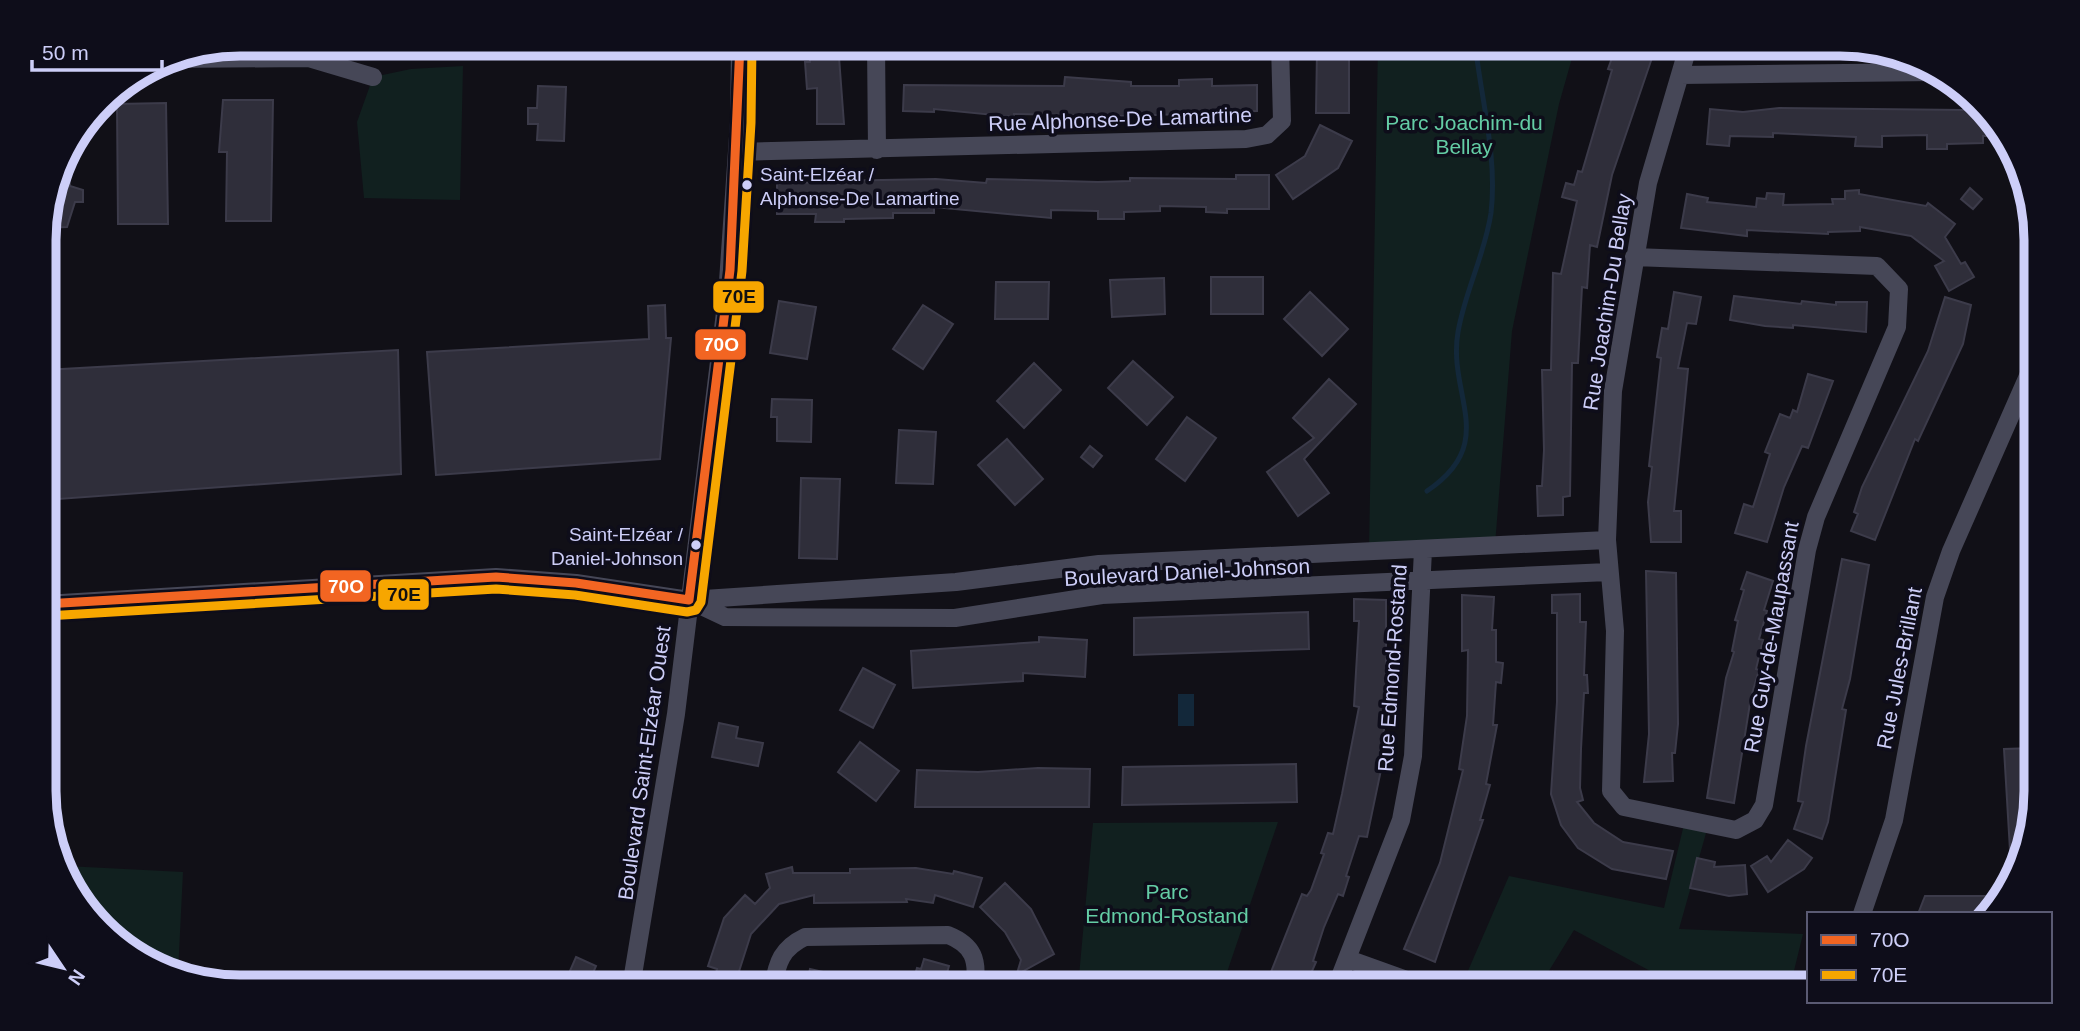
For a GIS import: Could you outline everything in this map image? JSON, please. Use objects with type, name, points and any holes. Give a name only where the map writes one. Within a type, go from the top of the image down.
[{"type":"street","name":"Boulevard Saint-Elzéar Ouest","points":[[633,975],[661,821],[728,289],[737,152],[740,56]]},
{"type":"street","points":[[876,56],[877,150]]},
{"type":"street","name":"Rue Alphonse-De Lamartine","points":[[737,152],[1246,139],[1267,135],[1282,121],[1280,56]]},
{"type":"street","name":"Rue Joachim-Du Bellay","points":[[1608,572],[1613,391],[1648,183],[1686,56]]},
{"type":"street","points":[[212,59],[309,58],[373,77]]},
{"type":"street","points":[[1680,75],[1914,72]]},
{"type":"street","name":"Rue Guy-de-Maupassant","points":[[1608,572],[1615,631],[1611,791],[1625,807],[1737,830],[1755,820],[1764,805],[1807,550],[1816,517],[1897,327],[1899,289],[1877,266],[1634,257]]},
{"type":"street","name":"Rue Jules-Brillant","points":[[1863,912],[1894,820],[1934,597],[1951,551],[2024,385]]},
{"type":"street","name":"Boulevard Daniel-Johnson","points":[[56,603],[496,577],[576,583],[689,600],[956,582],[1099,564],[1607,540]]},
{"type":"street","name":"Rue Edmond-Rostand","points":[[1341,975],[1401,820],[1413,756],[1423,550]]},
{"type":"street","name":"Boulevard Daniel-Johnson","points":[[689,600],[725,617],[955,618],[1102,595],[1608,572]]},
{"type":"street","points":[[775,975],[787,946],[805,937],[948,935],[964,941],[974,954],[976,975]]},
{"type":"street","points":[[1348,959],[1393,975]]},
{"type":"green space","name":"Parc Joachim-du Bellay","points":[[1378,56],[1573,56],[1559,104],[1512,331],[1495,545],[1369,551]]},
{"type":"green space","points":[[463,66],[460,200],[364,198],[357,122],[373,77],[411,69]]},
{"type":"green space","points":[[1685,820],[1708,826],[1679,929],[1803,934],[1793,975],[1658,975],[1574,930],[1546,975],[1466,975],[1509,876],[1664,908]]},
{"type":"green space","name":"Parc Edmond-Rostand","points":[[1278,822],[1226,975],[1079,975],[1093,823]]},
{"type":"green space","points":[[72,866],[183,872],[178,964],[138,944],[110,921],[94,903]]},
{"type":"water","points":[[1178,694],[1194,694],[1194,726],[1178,726]]},
{"type":"building","points":[[810,56],[839,56],[844,124],[817,124],[817,88],[807,89],[805,62],[810,62]]},
{"type":"building","points":[[1317,56],[1349,56],[1349,113],[1316,113]]},
{"type":"building","points":[[1613,56],[1653,56],[1612,175],[1597,247],[1590,245],[1587,288],[1582,287],[1578,363],[1572,363],[1570,496],[1563,497],[1563,515],[1538,516],[1537,486],[1542,486],[1544,450],[1542,370],[1551,370],[1553,273],[1561,274],[1577,201],[1562,197],[1566,183],[1574,185],[1578,171],[1582,172],[1612,70],[1608,69]]},
{"type":"building","points":[[1065,77],[1131,82],[1131,86],[1179,86],[1179,80],[1212,79],[1212,86],[1257,85],[1257,111],[1130,116],[1014,114],[1014,117],[934,109],[934,112],[903,111],[904,85],[1064,86]]},
{"type":"building","points":[[538,86],[566,87],[564,141],[537,140],[538,124],[528,124],[528,108],[537,108]]},
{"type":"building","points":[[223,100],[273,100],[271,221],[226,221],[227,152],[219,152]]},
{"type":"building","points":[[166,103],[168,224],[118,224],[117,104]]},
{"type":"building","points":[[1966,107],[1991,136],[1983,136],[1983,143],[1947,144],[1947,149],[1927,149],[1927,135],[1882,136],[1882,147],[1855,146],[1856,137],[1773,133],[1773,137],[1730,136],[1729,146],[1707,144],[1710,109],[1743,112],[1779,108],[1964,110]]},
{"type":"building","points":[[1320,125],[1352,141],[1338,168],[1293,199],[1276,175],[1305,156]]},
{"type":"building","points":[[69,171],[70,186],[83,190],[83,202],[75,202],[67,227],[56,227],[62,192]]},
{"type":"building","points":[[1236,175],[1269,175],[1269,209],[1227,209],[1227,213],[1206,212],[1206,207],[1160,206],[1160,211],[1124,212],[1124,219],[1098,219],[1098,211],[1051,210],[1051,218],[934,207],[934,213],[893,213],[893,218],[844,219],[844,222],[815,222],[816,214],[777,214],[777,181],[829,184],[829,181],[936,179],[986,183],[987,179],[1098,182],[1130,181],[1130,178],[1236,179]]},
{"type":"building","points":[[1970,188],[1982,199],[1973,209],[1961,199]]},
{"type":"building","points":[[1859,190],[1859,194],[1926,206],[1928,203],[1955,224],[1945,237],[1961,264],[1965,262],[1974,277],[1949,291],[1935,266],[1944,261],[1911,236],[1860,227],[1860,231],[1828,234],[1747,230],[1747,236],[1681,228],[1687,194],[1708,198],[1707,202],[1756,207],[1757,198],[1766,199],[1767,193],[1784,194],[1783,205],[1833,204],[1832,199],[1845,199],[1845,191]]},
{"type":"building","points":[[1211,277],[1263,277],[1263,314],[1211,314]]},
{"type":"building","points":[[1164,278],[1165,314],[1112,317],[1110,280]]},
{"type":"building","points":[[996,282],[1049,282],[1048,319],[995,319]]},
{"type":"building","points":[[1310,292],[1348,329],[1322,356],[1284,319]]},
{"type":"building","points":[[1674,292],[1701,297],[1696,324],[1687,323],[1678,368],[1688,369],[1674,511],[1681,511],[1681,542],[1651,542],[1648,502],[1652,467],[1649,466],[1661,358],[1657,357],[1662,328],[1668,329]]},
{"type":"building","points":[[1734,296],[1801,304],[1802,301],[1836,305],[1836,302],[1867,302],[1866,332],[1793,325],[1793,328],[1765,326],[1730,320]]},
{"type":"building","points":[[1945,297],[1971,305],[1963,344],[1918,441],[1915,439],[1875,540],[1851,531],[1858,514],[1854,512],[1862,487],[1928,351]]},
{"type":"building","points":[[779,301],[816,307],[807,359],[770,353]]},
{"type":"building","points":[[665,305],[666,338],[671,338],[660,459],[436,475],[427,352],[649,339],[648,306]]},
{"type":"building","points":[[923,305],[953,324],[923,369],[893,349]]},
{"type":"building","points":[[398,350],[401,474],[56,499],[56,369]]},
{"type":"building","points":[[1133,361],[1173,397],[1147,425],[1108,388]]},
{"type":"building","points":[[1034,363],[1061,390],[1024,428],[997,401]]},
{"type":"building","points":[[1808,374],[1833,381],[1808,448],[1802,446],[1784,487],[1767,542],[1735,533],[1744,504],[1753,507],[1770,454],[1765,452],[1780,414],[1790,418],[1793,410],[1797,412]]},
{"type":"building","points":[[1329,379],[1356,404],[1304,459],[1329,493],[1298,516],[1267,472],[1314,438],[1293,418]]},
{"type":"building","points":[[772,399],[812,400],[811,442],[777,441],[777,417],[771,417]]},
{"type":"building","points":[[1187,417],[1216,438],[1185,481],[1156,459]]},
{"type":"building","points":[[899,430],[936,432],[933,484],[896,483]]},
{"type":"building","points":[[1007,439],[1043,479],[1015,505],[978,465]]},
{"type":"building","points":[[1090,446],[1102,456],[1093,467],[1081,457]]},
{"type":"building","points":[[801,478],[840,479],[837,559],[799,558]]},
{"type":"building","points":[[1842,559],[1869,565],[1850,679],[1842,709],[1846,710],[1828,822],[1822,839],[1794,829],[1803,802],[1798,801],[1806,746]]},
{"type":"building","points":[[1646,571],[1676,573],[1678,724],[1675,753],[1672,753],[1673,781],[1644,782],[1649,734]]},
{"type":"building","points":[[1747,572],[1773,581],[1764,610],[1767,611],[1759,639],[1763,640],[1756,669],[1759,670],[1751,697],[1734,803],[1707,798],[1726,678],[1734,652],[1732,651],[1738,621],[1735,620]]},
{"type":"building","points":[[1580,594],[1580,622],[1586,622],[1584,675],[1587,675],[1588,693],[1584,693],[1581,749],[1580,788],[1583,800],[1577,802],[1594,823],[1623,842],[1673,851],[1666,879],[1612,869],[1578,848],[1561,825],[1551,794],[1557,702],[1557,613],[1552,613],[1552,595]]},
{"type":"building","points":[[1462,595],[1494,597],[1492,630],[1496,630],[1496,662],[1503,663],[1501,683],[1496,682],[1493,725],[1497,725],[1486,784],[1490,785],[1480,820],[1483,820],[1435,962],[1404,949],[1440,863],[1463,770],[1459,769],[1467,716],[1468,650],[1462,651]]},
{"type":"building","points":[[1354,599],[1386,600],[1386,718],[1378,764],[1382,765],[1367,837],[1359,836],[1346,876],[1349,877],[1343,896],[1338,894],[1324,927],[1310,975],[1270,975],[1302,894],[1307,896],[1311,890],[1324,854],[1321,853],[1328,833],[1333,834],[1359,707],[1354,706],[1359,621],[1354,621]]},
{"type":"building","points":[[1308,612],[1309,649],[1134,655],[1134,618]]},
{"type":"building","points":[[1039,637],[1087,640],[1085,677],[1023,673],[1023,681],[913,688],[911,651],[1039,642]]},
{"type":"building","points":[[863,668],[895,685],[873,728],[840,710]]},
{"type":"building","points":[[719,723],[738,727],[736,738],[763,743],[758,766],[712,757]]},
{"type":"building","points":[[860,742],[899,771],[876,801],[838,772]]},
{"type":"building","points":[[2024,748],[2024,803],[2014,850],[2010,850],[2004,749]]},
{"type":"building","points":[[1296,764],[1297,802],[1122,805],[1123,767]]},
{"type":"building","points":[[1038,768],[1090,769],[1089,807],[915,807],[917,770],[978,772]]},
{"type":"building","points":[[1788,840],[1812,858],[1804,869],[1768,892],[1751,866],[1767,856],[1771,862]]},
{"type":"building","points":[[1697,858],[1715,862],[1714,867],[1745,865],[1747,894],[1729,896],[1690,888]]},
{"type":"building","points":[[792,867],[793,873],[850,873],[850,869],[916,868],[953,874],[954,871],[982,878],[973,907],[935,895],[933,903],[906,899],[907,902],[814,903],[814,895],[779,904],[751,934],[738,975],[716,975],[717,969],[708,966],[724,918],[745,895],[755,904],[770,888],[766,874]]},
{"type":"building","points":[[1005,883],[1031,909],[1054,954],[1020,973],[1028,975],[1017,975],[1021,960],[1005,932],[980,907]]},
{"type":"building","points":[[1925,896],[1991,896],[1978,912],[1919,912]]},
{"type":"building","points":[[576,957],[596,966],[592,975],[568,975]]},
{"type":"building","points":[[924,959],[949,966],[946,975],[915,975],[917,968],[921,969]]},
{"type":"building","points":[[810,969],[836,975],[809,975]]},
{"type":"waterway","points":[[1427,491],[1449,473],[1461,454],[1466,436],[1457,355],[1458,332],[1491,213],[1489,136],[1476,56]]},
{"type":"transit line","name":"70O","points":[[56,603],[496,577],[576,583],[689,600],[730,270],[739,56]]},
{"type":"transit line","name":"70E","points":[[56,615],[496,589],[575,595],[687,612],[696,610],[701,602],[742,271],[751,123],[752,56]]},
{"type":"place","name":"Saint-Elzéar / Alphonse-De Lamartine","points":[[747,185]]},
{"type":"place","name":"Saint-Elzéar / Daniel-Johnson","points":[[696,545]]}]
